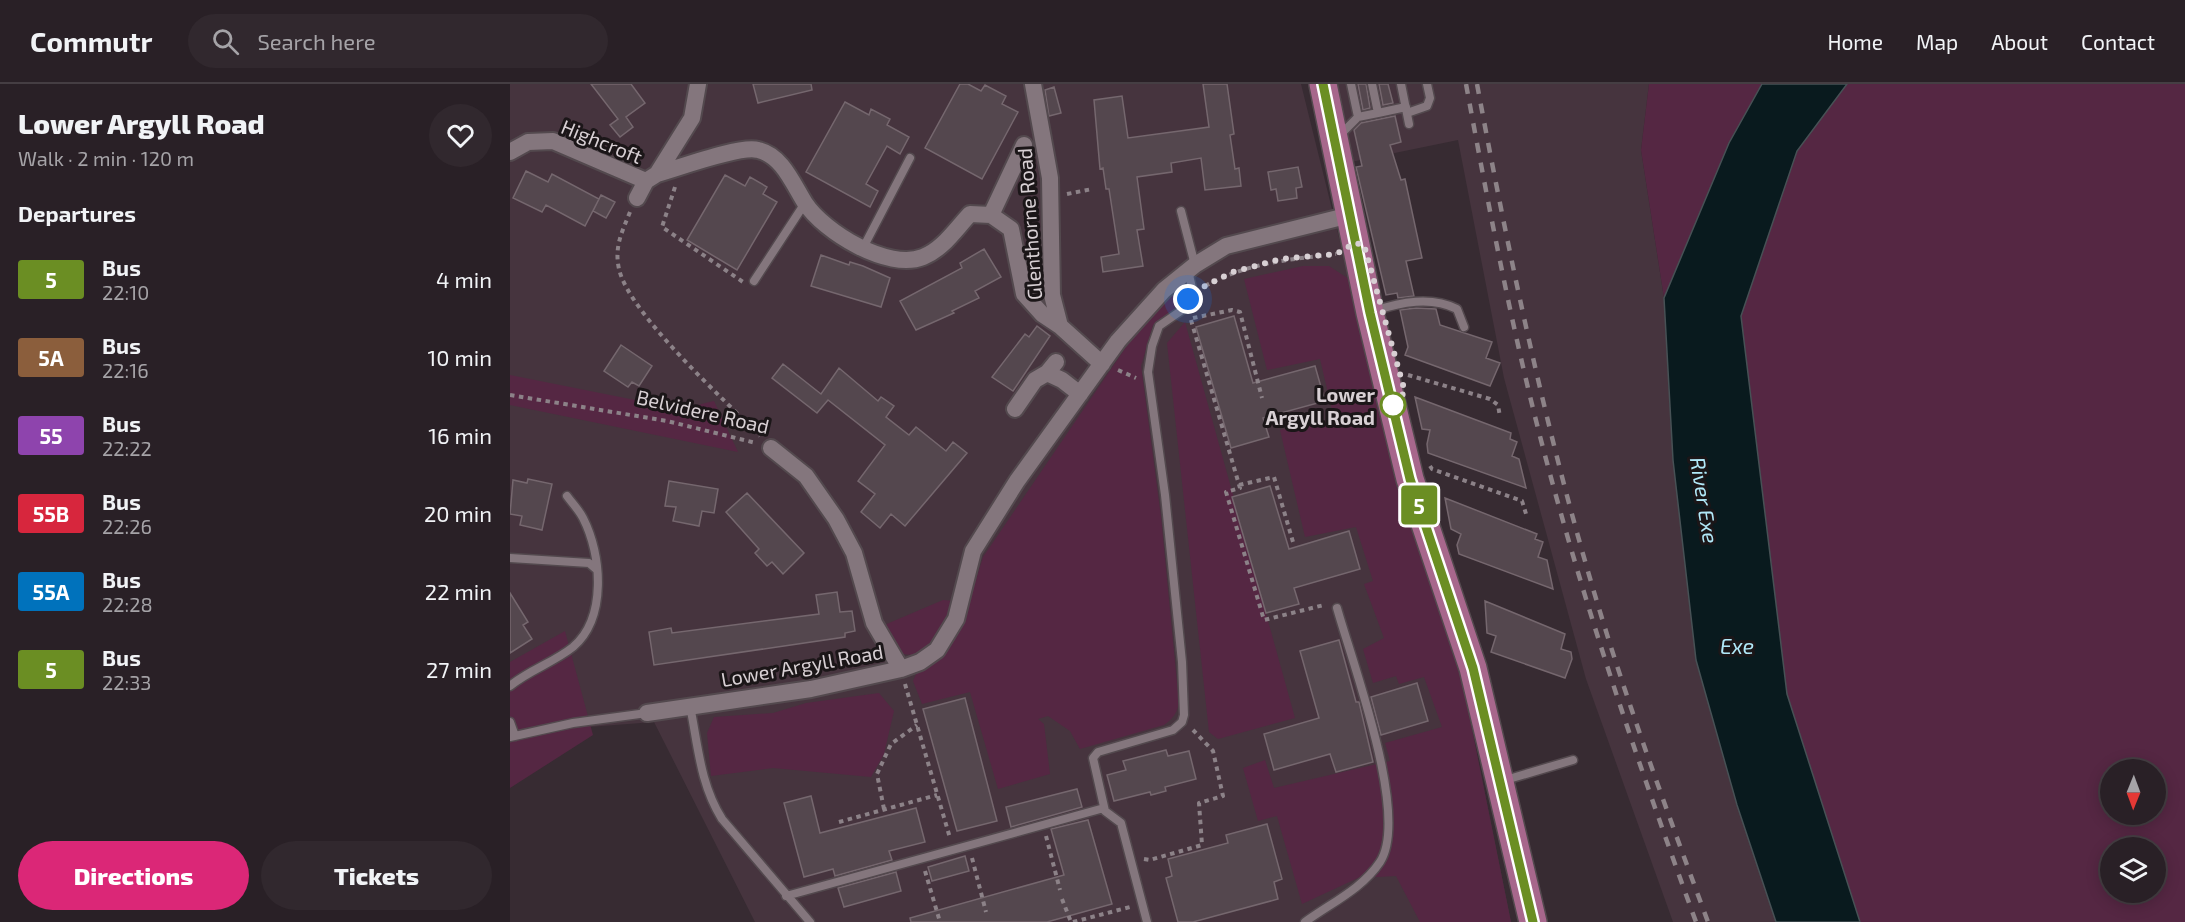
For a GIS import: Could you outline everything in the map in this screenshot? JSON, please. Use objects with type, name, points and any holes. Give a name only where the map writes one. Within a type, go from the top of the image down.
[{"type":"highway","points":[[1323,84],[1370,313],[1410,479],[1473,668],[1533,922]]},
{"type":"street","points":[[637,198],[692,118],[698,84]]},
{"type":"street","name":"Glenthorne Road","points":[[1033,84],[1050,178],[1052,295],[1060,326]]},
{"type":"street","name":"Highcroft","points":[[510,152],[528,142],[553,141],[651,178]]},
{"type":"street","points":[[991,215],[1024,145]]},
{"type":"street","points":[[651,178],[745,148],[756,149],[776,159],[819,219],[863,248],[895,261],[922,258],[948,239],[970,214],[991,215],[1011,229],[1024,294],[1042,314],[1060,326],[1102,364]]},
{"type":"street","name":"Lower Argyll Road","points":[[647,713],[811,689],[901,669],[920,662],[937,650],[956,619],[973,551],[1017,481],[1118,341],[1164,290],[1226,246],[1350,215]]},
{"type":"street","points":[[1015,409],[1035,380],[1051,367],[1062,380],[1080,394]]},
{"type":"street","name":"Belvidere Road","points":[[771,448],[806,476],[836,519],[854,553],[874,623],[901,669]]},
{"type":"lane","points":[[1351,84],[1358,117]]},
{"type":"lane","points":[[1372,84],[1378,113]]},
{"type":"lane","points":[[1401,84],[1409,124]]},
{"type":"lane","points":[[1334,140],[1358,117],[1427,106],[1430,98],[1427,84]]},
{"type":"lane","points":[[863,248],[910,158]]},
{"type":"lane","points":[[754,281],[806,203]]},
{"type":"lane","points":[[1147,922],[1121,823],[1104,808],[1093,764],[1095,754],[1173,730],[1183,719],[1185,708],[1182,662],[1148,372],[1152,346],[1159,326],[1186,304],[1193,292],[1192,268],[1181,211]]},
{"type":"lane","points":[[1370,313],[1435,301],[1457,309],[1464,327]]},
{"type":"lane","points":[[510,686],[573,647],[587,632],[598,601],[592,540],[586,525],[567,496]]},
{"type":"lane","points":[[510,558],[589,563],[596,569]]},
{"type":"lane","points":[[1305,922],[1370,876],[1382,860],[1389,832],[1385,777],[1337,608]]},
{"type":"lane","points":[[690,705],[704,782],[713,804],[786,896],[810,922]]},
{"type":"lane","points":[[510,722],[513,736],[573,723],[647,713]]},
{"type":"lane","points":[[1500,782],[1573,760]]},
{"type":"lane","points":[[786,896],[1104,808]]},
{"type":"path","points":[[678,169],[662,226],[745,283],[754,281]]},
{"type":"path","points":[[1067,194],[1092,189]]},
{"type":"path","points":[[637,198],[617,243],[619,269],[628,292],[660,333],[771,448]]},
{"type":"path","points":[[1193,292],[1233,272],[1281,259],[1336,254],[1355,243]]},
{"type":"path","points":[[1186,304],[1240,488],[1226,492],[1264,620],[1334,603],[1337,608]]},
{"type":"path","points":[[1190,318],[1232,310],[1240,312],[1262,398]]},
{"type":"path","points":[[1102,364],[1150,385]]},
{"type":"path","points":[[1400,373],[1490,399],[1498,405],[1500,417]]},
{"type":"path","name":"Belvidere Road","points":[[510,395],[667,421],[771,448]]},
{"type":"path","points":[[1427,460],[1432,469],[1522,501],[1527,518]]},
{"type":"path","points":[[1239,485],[1274,477],[1293,542]]},
{"type":"path","points":[[901,669],[954,850]]},
{"type":"path","points":[[1150,860],[1202,845],[1199,803],[1223,796],[1213,751],[1183,719]]},
{"type":"path","points":[[884,809],[877,774],[891,744],[917,725]]},
{"type":"path","points":[[839,822],[937,795]]},
{"type":"path","points":[[1043,825],[1060,890]]},
{"type":"path","points":[[974,865],[986,912]]},
{"type":"path","points":[[929,884],[940,922]]},
{"type":"path","points":[[1062,899],[1072,922],[1142,904]]},
{"type":"shaded area","points":[[510,84],[1301,84],[1408,516],[1463,685],[1511,922],[755,922],[654,722],[510,733]]},
{"type":"shaded area","points":[[1329,84],[1649,84],[1641,150],[1664,298],[1673,460],[1696,660],[1737,805],[1776,922],[1673,922],[1586,679],[1504,378],[1458,140],[1346,163]]},
{"type":"shaded area","points":[[1649,84],[1762,84],[1729,143],[1664,298],[1641,150]]},
{"type":"shaded area","points":[[1847,84],[2185,84],[2185,922],[1860,922],[1787,694],[1741,316],[1797,151]]},
{"type":"shaded area","points":[[1303,266],[1329,266],[1349,279],[1408,516],[1463,685],[1511,922],[1420,922],[1396,876],[1358,878],[1302,904],[1277,816],[1258,821],[1243,768],[1265,760],[1274,788],[1390,761],[1385,743],[1442,727],[1424,677],[1399,684],[1396,676],[1373,683],[1363,649],[1384,638],[1364,584],[1373,581],[1356,527],[1305,537],[1280,430],[1334,419],[1320,359],[1267,370],[1244,279]]},
{"type":"shaded area","points":[[1183,286],[1179,302],[1173,311],[1153,325],[1141,366],[1161,517],[1178,708],[1164,725],[1080,749],[1070,731],[1048,716],[1038,719],[1044,724],[1050,774],[998,789],[970,692],[922,704],[913,681],[918,670],[912,655],[895,653],[882,626],[943,600],[969,602],[983,557],[1141,325]]},
{"type":"shaded area","points":[[1185,322],[1295,718],[1218,739],[1209,732],[1167,343]]},
{"type":"shaded area","points":[[510,375],[680,409],[714,401],[738,452],[510,405]]},
{"type":"shaded area","points":[[565,631],[593,735],[510,788],[510,662]]},
{"type":"shaded area","points":[[879,693],[894,711],[884,754],[871,777],[773,768],[711,776],[707,733],[714,717],[773,713],[806,703]]},
{"type":"water","name":"Exe","points":[[1762,84],[1847,84],[1797,151],[1741,316],[1787,694],[1860,922],[1776,922],[1737,805],[1696,660],[1673,460],[1664,298],[1729,143]]},
{"type":"building","points":[[591,84],[631,84],[645,103],[626,117],[633,127],[620,137],[610,125],[618,119]]},
{"type":"building","points":[[753,84],[811,84],[812,90],[758,103]]},
{"type":"building","points":[[960,84],[968,84],[981,91],[985,85],[1006,96],[1002,104],[1018,112],[982,179],[925,148]]},
{"type":"building","points":[[1203,84],[1227,84],[1234,134],[1230,135],[1235,169],[1239,168],[1241,186],[1205,190],[1201,158],[1171,163],[1172,172],[1137,177],[1144,229],[1137,230],[1143,266],[1103,272],[1101,257],[1119,254],[1109,189],[1106,189],[1103,168],[1100,169],[1094,100],[1122,96],[1128,138],[1209,127]]},
{"type":"building","points":[[1358,84],[1366,84],[1370,108],[1363,110]]},
{"type":"building","points":[[1379,84],[1388,84],[1393,103],[1383,105]]},
{"type":"building","points":[[1054,87],[1061,113],[1049,116],[1045,90]]},
{"type":"building","points":[[845,102],[869,115],[871,109],[890,119],[887,125],[909,137],[900,154],[887,146],[866,184],[878,191],[870,207],[806,172]]},
{"type":"building","points":[[1395,116],[1401,142],[1390,145],[1401,180],[1405,179],[1422,258],[1406,261],[1414,296],[1398,298],[1397,293],[1386,295],[1356,167],[1362,166],[1354,130],[1361,123]]},
{"type":"building","points":[[1298,167],[1302,187],[1296,188],[1297,198],[1278,201],[1276,189],[1271,190],[1268,172]]},
{"type":"building","points":[[526,171],[548,182],[552,174],[599,199],[585,226],[546,205],[542,212],[513,198]]},
{"type":"building","points":[[725,175],[745,186],[750,177],[767,187],[763,194],[777,202],[737,270],[687,240]]},
{"type":"building","points":[[601,195],[615,202],[606,218],[593,211]]},
{"type":"building","points":[[984,249],[1001,277],[975,291],[979,298],[952,311],[954,313],[916,330],[900,301],[962,268],[960,263]]},
{"type":"building","points":[[821,255],[849,265],[850,262],[863,266],[890,278],[881,307],[811,286]]},
{"type":"building","points":[[1436,309],[1440,325],[1492,342],[1486,358],[1500,363],[1490,386],[1405,355],[1408,347],[1400,310]]},
{"type":"building","points":[[1234,316],[1253,383],[1315,366],[1325,401],[1263,418],[1269,437],[1231,448],[1196,327]]},
{"type":"building","points":[[1037,326],[1050,336],[1013,391],[992,377],[1025,334],[1029,337]]},
{"type":"building","points":[[621,345],[652,366],[639,386],[632,382],[628,387],[604,371]]},
{"type":"building","points":[[783,364],[821,394],[839,368],[878,401],[881,397],[894,406],[886,417],[909,435],[916,427],[946,451],[953,442],[967,453],[905,526],[891,514],[880,528],[861,512],[875,494],[858,481],[885,445],[828,400],[817,413],[772,378]]},
{"type":"building","points":[[1415,397],[1511,433],[1510,439],[1517,442],[1512,456],[1519,459],[1526,488],[1428,453],[1430,430],[1422,429]]},
{"type":"building","points":[[528,479],[552,484],[542,530],[520,525],[522,516],[510,514],[513,480],[527,483]]},
{"type":"building","points":[[669,481],[718,489],[714,513],[702,511],[699,526],[673,521],[676,507],[665,506]]},
{"type":"building","points":[[1270,486],[1289,549],[1349,531],[1360,569],[1294,588],[1299,604],[1266,613],[1232,497]]},
{"type":"building","points":[[747,493],[804,553],[783,574],[772,562],[767,566],[755,553],[759,549],[726,512]]},
{"type":"building","points":[[1445,498],[1537,534],[1535,539],[1543,542],[1538,557],[1547,560],[1553,589],[1459,554],[1457,545],[1461,534],[1451,529]]},
{"type":"building","points":[[837,592],[840,612],[852,611],[855,631],[845,633],[845,637],[654,665],[649,632],[671,628],[672,633],[819,614],[816,595]]},
{"type":"building","points":[[510,593],[528,622],[523,625],[532,639],[510,653]]},
{"type":"building","points":[[1485,601],[1565,634],[1561,649],[1571,652],[1572,659],[1565,678],[1491,652],[1496,636],[1487,633]]},
{"type":"building","points":[[1339,640],[1356,702],[1359,702],[1373,762],[1336,772],[1330,754],[1274,770],[1264,734],[1319,718],[1300,651]]},
{"type":"building","points":[[1417,683],[1428,721],[1381,735],[1371,697]]},
{"type":"building","points":[[965,698],[997,821],[957,831],[923,709]]},
{"type":"building","points":[[1166,750],[1168,756],[1189,751],[1196,779],[1165,787],[1166,791],[1151,795],[1150,792],[1114,801],[1107,775],[1126,770],[1123,761]]},
{"type":"building","points":[[1077,789],[1082,807],[1011,827],[1006,807]]},
{"type":"building","points":[[811,796],[820,833],[916,808],[925,842],[889,851],[892,860],[835,876],[833,869],[804,877],[784,803]]},
{"type":"building","points":[[1088,820],[1112,904],[1047,922],[911,922],[910,918],[1064,875],[1051,829]]},
{"type":"building","points":[[1267,824],[1282,879],[1274,882],[1278,899],[1193,922],[1178,922],[1166,878],[1172,876],[1168,859],[1228,843],[1226,835]]},
{"type":"building","points":[[965,856],[969,871],[932,881],[928,867]]},
{"type":"building","points":[[896,872],[901,891],[844,907],[838,888]]},
{"type":"railway","points":[[1466,84],[1514,329],[1550,474],[1618,700],[1696,922]]},
{"type":"railway","points":[[1477,84],[1519,296],[1552,436],[1589,575],[1621,679],[1708,922]]},
{"type":"bus line","name":"5","points":[[1323,84],[1370,313],[1410,479],[1455,608],[1473,668],[1533,922]]},
{"type":"place","name":"Lower Argyll Road","points":[[1393,405]]},
{"type":"route","points":[[1188,299],[1193,292],[1233,272],[1281,259],[1336,254],[1355,243],[1364,245],[1405,392],[1393,405]]},
{"type":"water label","name":"River Exe","points":[[1705,500]]}]
